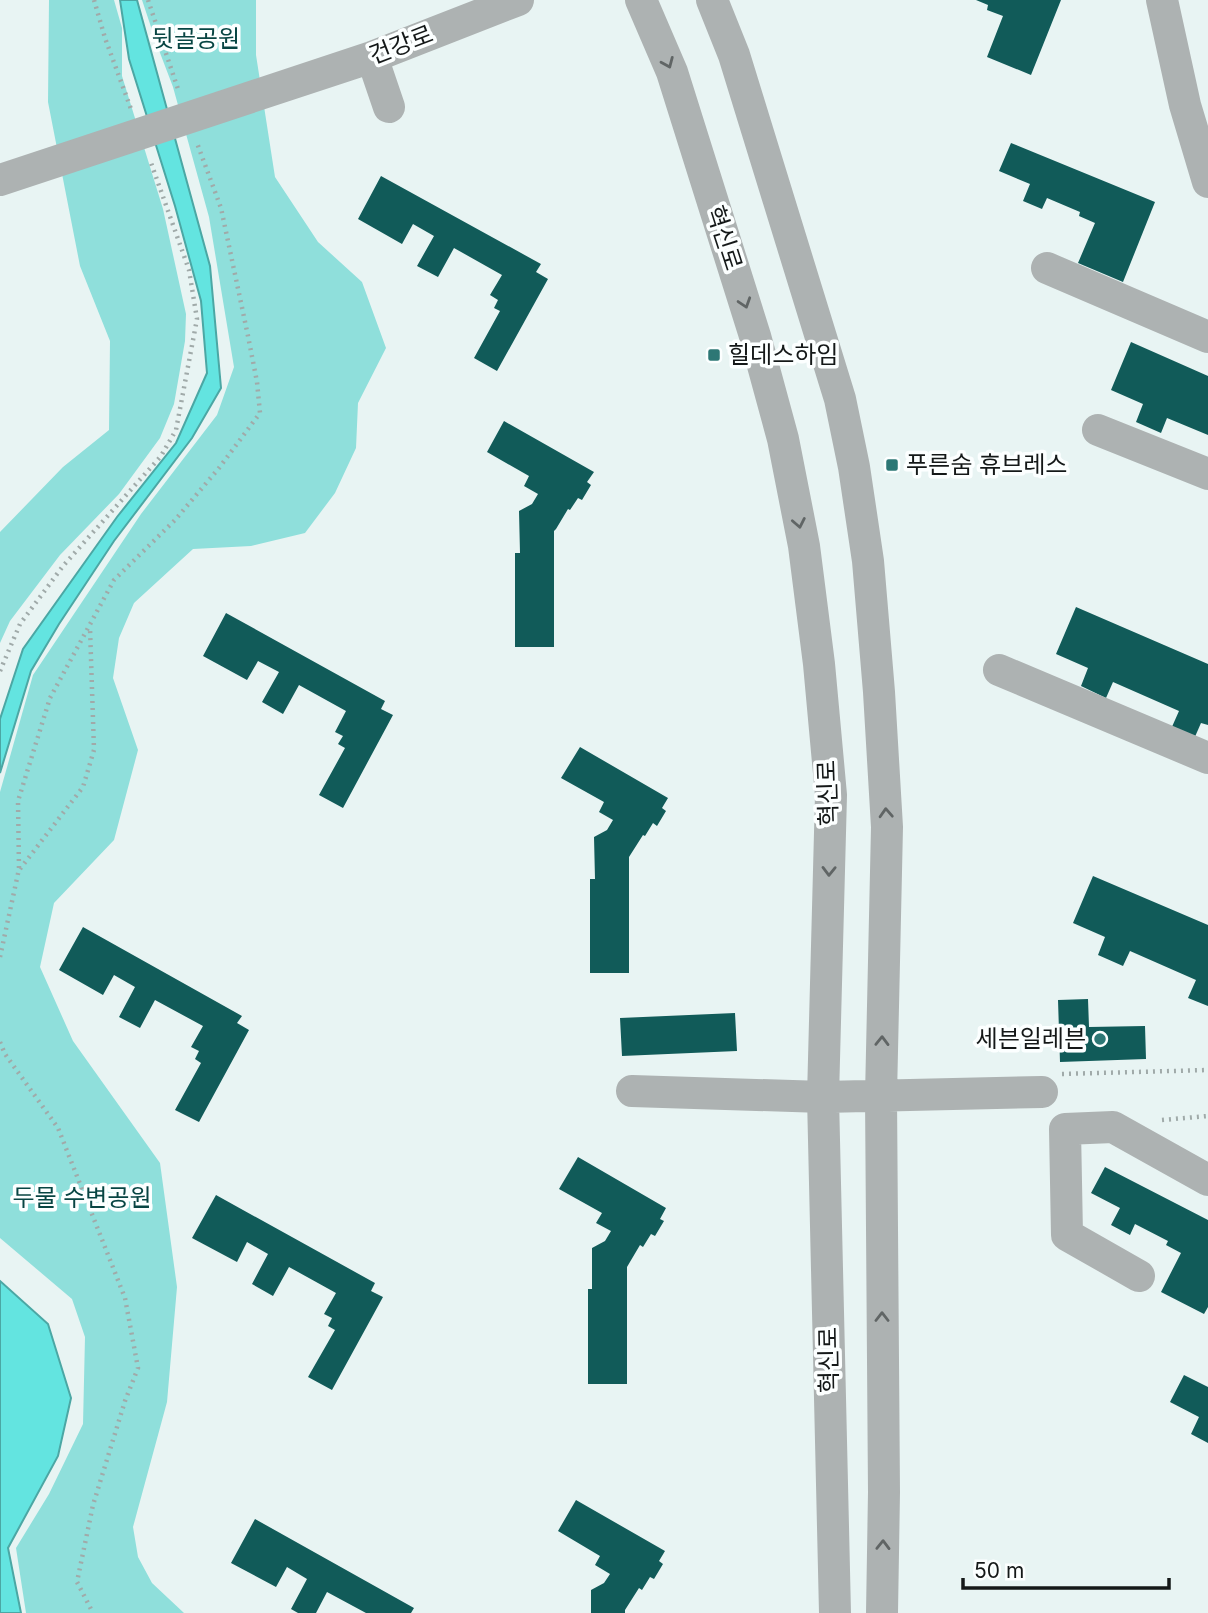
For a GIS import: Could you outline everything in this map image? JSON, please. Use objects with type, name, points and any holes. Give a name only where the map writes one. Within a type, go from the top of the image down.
[{"type":"street","name":"건강로","points":[[0,180],[372,57],[518,0]]},
{"type":"street","name":"혁신로","points":[[641,0],[672,72],[755,335],[783,439],[804,545],[819,664],[831,795],[823,1097],[835,1613]]},
{"type":"street","points":[[712,0],[734,55],[840,400],[855,467],[868,561],[887,827],[881,1096],[884,1478],[882,1613]]},
{"type":"street","points":[[1162,0],[1185,105],[1208,182]]},
{"type":"street","points":[[372,57],[389,107]]},
{"type":"street","points":[[1046,268],[1208,337]]},
{"type":"street","points":[[1098,430],[1208,474]]},
{"type":"street","points":[[999,670],[1208,758]]},
{"type":"street","points":[[632,1091],[823,1097],[881,1096],[1050,1083]]},
{"type":"street","points":[[1139,1276],[1067,1235],[1065,1129],[1113,1127],[1208,1180]]},
{"type":"path","points":[[94,0],[132,111]]},
{"type":"path","points":[[148,0],[180,94]]},
{"type":"path","points":[[0,957],[19,870],[18,801],[50,698],[114,580],[175,520],[219,468],[260,413],[257,382],[221,208],[194,132]]},
{"type":"path","points":[[0,671],[20,624],[63,566],[161,456],[176,430],[197,319],[189,270],[146,148]]},
{"type":"path","points":[[19,870],[83,787],[87,775],[94,750],[90,626]]},
{"type":"path","points":[[0,1042],[5,1054],[58,1128],[125,1298],[138,1367],[93,1505],[77,1582],[93,1613]]},
{"type":"path","points":[[1050,1083],[1208,1070]]},
{"type":"green space","points":[[49,0],[114,0],[122,28],[122,76],[163,209],[186,314],[185,341],[174,404],[160,438],[119,494],[60,555],[10,621],[0,643],[0,532],[63,467],[109,430],[110,341],[80,266],[48,102]]},
{"type":"green space","name":"두물 수변공원","points":[[142,0],[256,0],[256,55],[275,177],[318,242],[362,282],[386,348],[358,403],[356,448],[335,493],[305,533],[251,546],[193,549],[134,603],[119,638],[113,678],[138,750],[114,840],[54,903],[40,967],[73,1041],[160,1163],[177,1287],[167,1402],[133,1527],[138,1557],[152,1583],[184,1613],[26,1613],[16,1548],[49,1494],[83,1424],[85,1337],[72,1299],[0,1238],[0,792],[33,675],[141,514],[217,415],[234,367],[209,217],[173,87]]},
{"type":"shaded area","points":[[120,0],[137,0],[210,266],[221,388],[192,438],[114,541],[31,671],[0,773],[0,719],[23,649],[117,517],[176,443],[207,373],[201,301],[175,206],[129,59]]},
{"type":"shaded area","points":[[0,1281],[48,1324],[71,1398],[58,1456],[8,1548],[21,1613],[0,1613]]},
{"type":"building","points":[[976,0],[1061,0],[1031,75],[987,57],[1003,16],[987,10],[988,5]]},
{"type":"building","points":[[1011,143],[1155,202],[1123,282],[1078,263],[1095,223],[1079,216],[1080,212],[1047,198],[1042,209],[1023,201],[1030,184],[999,171]]},
{"type":"building","points":[[381,176],[541,264],[536,272],[548,279],[497,371],[474,358],[500,311],[494,308],[498,300],[490,295],[502,275],[454,248],[438,277],[417,266],[434,236],[413,224],[402,244],[358,219]]},
{"type":"building","points":[[1131,342],[1208,376],[1208,435],[1167,418],[1161,433],[1136,422],[1143,404],[1111,390]]},
{"type":"building","points":[[504,421],[594,472],[587,482],[591,485],[582,500],[578,498],[570,510],[568,509],[554,531],[554,647],[515,647],[515,553],[520,553],[519,511],[532,504],[538,494],[524,486],[529,476],[487,452]]},
{"type":"building","points":[[1076,607],[1208,664],[1208,725],[1201,723],[1194,739],[1171,729],[1179,711],[1113,682],[1106,698],[1081,686],[1088,668],[1056,654]]},
{"type":"building","points":[[226,613],[385,701],[381,709],[393,715],[343,808],[319,795],[345,748],[338,744],[343,736],[335,732],[346,711],[299,685],[283,714],[262,702],[279,672],[258,661],[247,680],[203,656]]},
{"type":"building","points":[[580,747],[668,798],[662,808],[666,811],[657,826],[653,823],[629,857],[629,973],[590,973],[590,879],[595,879],[594,837],[607,830],[613,820],[599,812],[604,802],[561,778]]},
{"type":"building","points":[[1093,876],[1208,925],[1208,1006],[1188,998],[1196,980],[1130,951],[1123,966],[1098,955],[1105,937],[1073,923]]},
{"type":"building","points":[[83,927],[242,1016],[237,1023],[249,1030],[199,1122],[175,1110],[201,1063],[195,1059],[199,1051],[191,1047],[203,1026],[155,1000],[140,1028],[119,1017],[135,987],[114,975],[103,995],[59,970]]},
{"type":"building","points":[[1088,999],[1089,1027],[1145,1026],[1146,1059],[1060,1062],[1058,1000]]},
{"type":"building","points":[[735,1013],[737,1051],[622,1056],[620,1018]]},
{"type":"building","points":[[578,1157],[666,1208],[660,1219],[664,1221],[655,1236],[651,1234],[643,1247],[640,1245],[627,1267],[627,1384],[588,1384],[588,1289],[592,1289],[592,1248],[605,1241],[611,1231],[596,1223],[602,1213],[559,1189]]},
{"type":"building","points":[[1105,1167],[1208,1220],[1208,1307],[1204,1314],[1161,1292],[1181,1253],[1166,1245],[1168,1241],[1135,1224],[1130,1235],[1111,1225],[1120,1208],[1091,1193]]},
{"type":"building","points":[[216,1195],[375,1283],[371,1291],[383,1297],[332,1390],[308,1377],[335,1330],[328,1326],[332,1318],[324,1314],[336,1293],[289,1267],[273,1296],[252,1284],[268,1254],[247,1242],[237,1262],[192,1238]]},
{"type":"building","points":[[1184,1375],[1208,1387],[1208,1443],[1191,1434],[1199,1417],[1170,1402]]},
{"type":"building","points":[[576,1500],[665,1551],[659,1561],[663,1564],[654,1579],[650,1577],[642,1590],[639,1588],[625,1613],[591,1613],[591,1590],[604,1583],[610,1574],[595,1565],[600,1556],[558,1531]]},
{"type":"building","points":[[255,1519],[414,1608],[411,1613],[366,1613],[327,1592],[316,1613],[298,1613],[291,1609],[307,1579],[287,1567],[276,1587],[231,1563]]},
{"type":"place","name":"힐데스하임","points":[[714,355]]},
{"type":"place","name":"푸른숨 휴브레스","points":[[892,465]]},
{"type":"place","name":"세븐일레븐","points":[[1100,1039]]},
{"type":"park label","name":"뒷골공원","points":[[196,39]]}]
